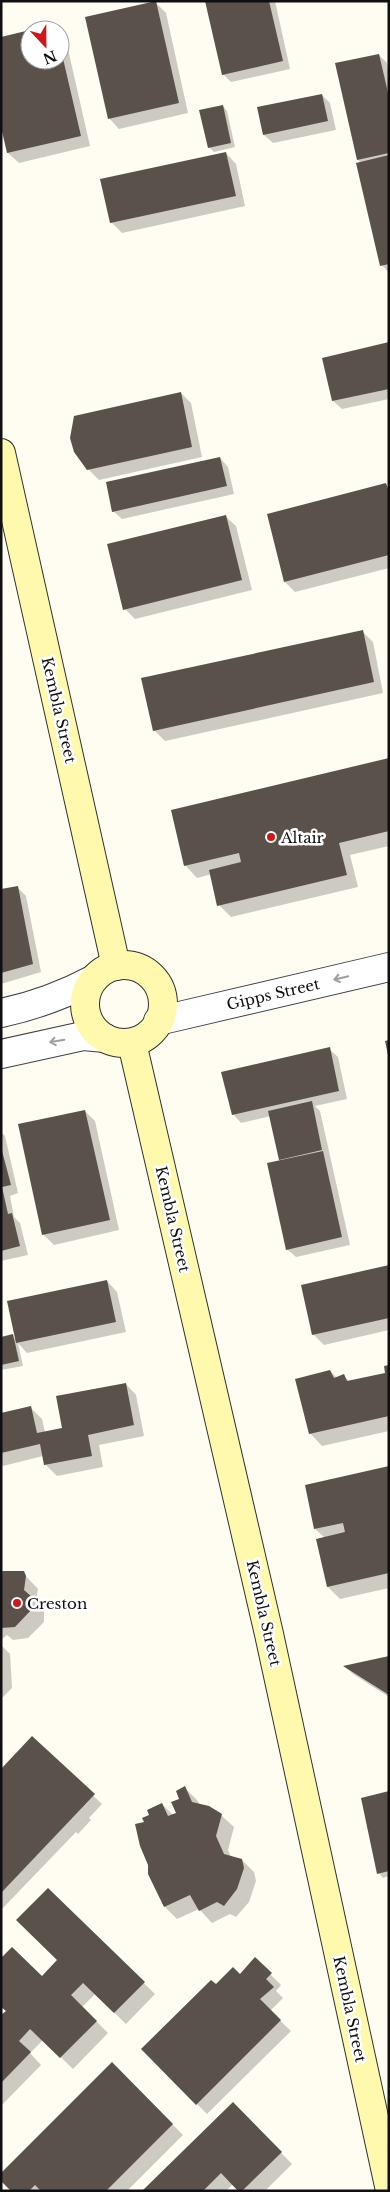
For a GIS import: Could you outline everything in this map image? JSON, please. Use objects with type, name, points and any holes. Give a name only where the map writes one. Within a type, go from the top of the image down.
[{"type":"street","name":"Kembla Street","points":[[1,453],[105,973]]},
{"type":"street","points":[[1,1013],[57,996],[105,973],[129,966],[142,970],[153,978],[160,990],[163,1003],[158,1021],[144,1038],[132,1043],[119,1043],[97,1034],[90,1025],[85,1013],[84,1001],[87,989],[105,973]]},
{"type":"street","name":"Gipps Street","points":[[158,1021],[389,967]]},
{"type":"street","points":[[1,1054],[83,1036],[105,1038]]},
{"type":"street","name":"Kembla Street","points":[[132,1043],[269,1634],[384,2144],[389,2186]]},
{"type":"building","points":[[156,1],[179,103],[108,119],[85,17]]},
{"type":"building","points":[[205,1],[269,1],[283,61],[222,75]]},
{"type":"building","points":[[20,32],[20,70],[66,70],[81,136],[7,153],[1,127],[1,37]]},
{"type":"building","points":[[379,54],[389,97],[389,153],[357,160],[335,63]]},
{"type":"building","points":[[322,94],[328,121],[263,135],[257,107]]},
{"type":"building","points":[[223,105],[231,143],[208,148],[199,110]]},
{"type":"building","points":[[226,152],[236,196],[110,223],[100,179]]},
{"type":"building","points":[[389,155],[389,264],[380,266],[356,163]]},
{"type":"building","points":[[389,342],[389,389],[332,401],[322,358]]},
{"type":"building","points":[[181,392],[192,447],[87,470],[74,452],[70,438],[74,416]]},
{"type":"building","points":[[220,457],[227,486],[112,512],[106,482]]},
{"type":"building","points":[[386,483],[389,492],[389,555],[284,582],[267,514]]},
{"type":"building","points":[[226,515],[242,580],[123,610],[107,544]]},
{"type":"building","points":[[363,630],[374,682],[153,731],[141,678]]},
{"type":"building","name":"Altair","points":[[389,758],[389,831],[339,843],[347,875],[217,906],[209,870],[241,862],[239,853],[184,866],[171,810]]},
{"type":"building","points":[[18,886],[33,964],[1,973],[1,889]]},
{"type":"building","points":[[389,1040],[389,1054],[388,1055],[385,1041]]},
{"type":"building","points":[[330,1047],[339,1091],[232,1115],[221,1072]]},
{"type":"building","points":[[312,1101],[322,1150],[279,1160],[268,1111]]},
{"type":"building","points":[[85,1110],[110,1220],[42,1235],[18,1124]]},
{"type":"building","points":[[1,1147],[11,1185],[2,1187],[8,1214],[12,1213],[20,1246],[1,1251]]},
{"type":"building","points":[[323,1151],[342,1237],[286,1250],[267,1163]]},
{"type":"building","points":[[389,1265],[389,1318],[312,1335],[301,1285]]},
{"type":"building","points":[[107,1280],[116,1322],[16,1343],[7,1301]]},
{"type":"building","points":[[13,1334],[19,1361],[1,1365],[1,1337]]},
{"type":"building","points":[[389,1365],[389,1416],[309,1434],[295,1379],[330,1370],[334,1378],[344,1374],[347,1381],[385,1373],[384,1366]]},
{"type":"building","points":[[126,1383],[134,1425],[88,1435],[92,1456],[44,1465],[40,1444],[1,1453],[1,1413],[31,1406],[37,1433],[62,1428],[56,1396]]},
{"type":"building","points":[[389,1466],[389,1573],[327,1587],[316,1539],[345,1532],[343,1523],[314,1529],[305,1485]]},
{"type":"building","name":"Creston","points":[[24,1571],[26,1576],[24,1590],[32,1597],[32,1609],[15,1627],[1,1628],[1,1572]]},
{"type":"building","points":[[389,1656],[389,1695],[343,1666]]},
{"type":"building","points":[[32,1736],[95,1794],[1,1893],[1,1769]]},
{"type":"building","points":[[185,1786],[192,1802],[209,1806],[222,1814],[216,1836],[224,1854],[242,1859],[244,1868],[237,1889],[224,1906],[217,1902],[199,1911],[190,1895],[164,1907],[148,1874],[148,1865],[140,1846],[135,1824],[144,1822],[142,1818],[149,1815],[147,1810],[162,1803],[168,1816],[176,1813],[171,1802],[179,1799],[176,1791]]},
{"type":"building","points":[[389,1791],[389,1871],[377,1874],[361,1798]]},
{"type":"building","points":[[48,1888],[145,1982],[114,2013],[83,1983],[71,1995],[97,2021],[60,2058],[30,2029],[19,2041],[31,2052],[1,2083],[1,2015],[6,2011],[1,2007],[1,1958],[12,1947],[42,1976],[57,1960],[16,1920]]},
{"type":"building","points":[[255,1957],[272,1973],[266,1979],[274,1987],[260,1999],[281,2020],[196,2105],[141,2049],[211,1980],[216,1984],[233,1967],[240,1974]]},
{"type":"building","points":[[112,2062],[173,2124],[106,2191],[41,2191],[35,2185],[29,2191],[11,2191],[1,2181],[1,2173]]},
{"type":"building","points":[[233,2102],[282,2152],[242,2191],[238,2191],[221,2173],[203,2191],[142,2191]]},
{"type":"place","name":"Altair","points":[[271,837]]},
{"type":"place","name":"Creston","points":[[17,1603]]}]
